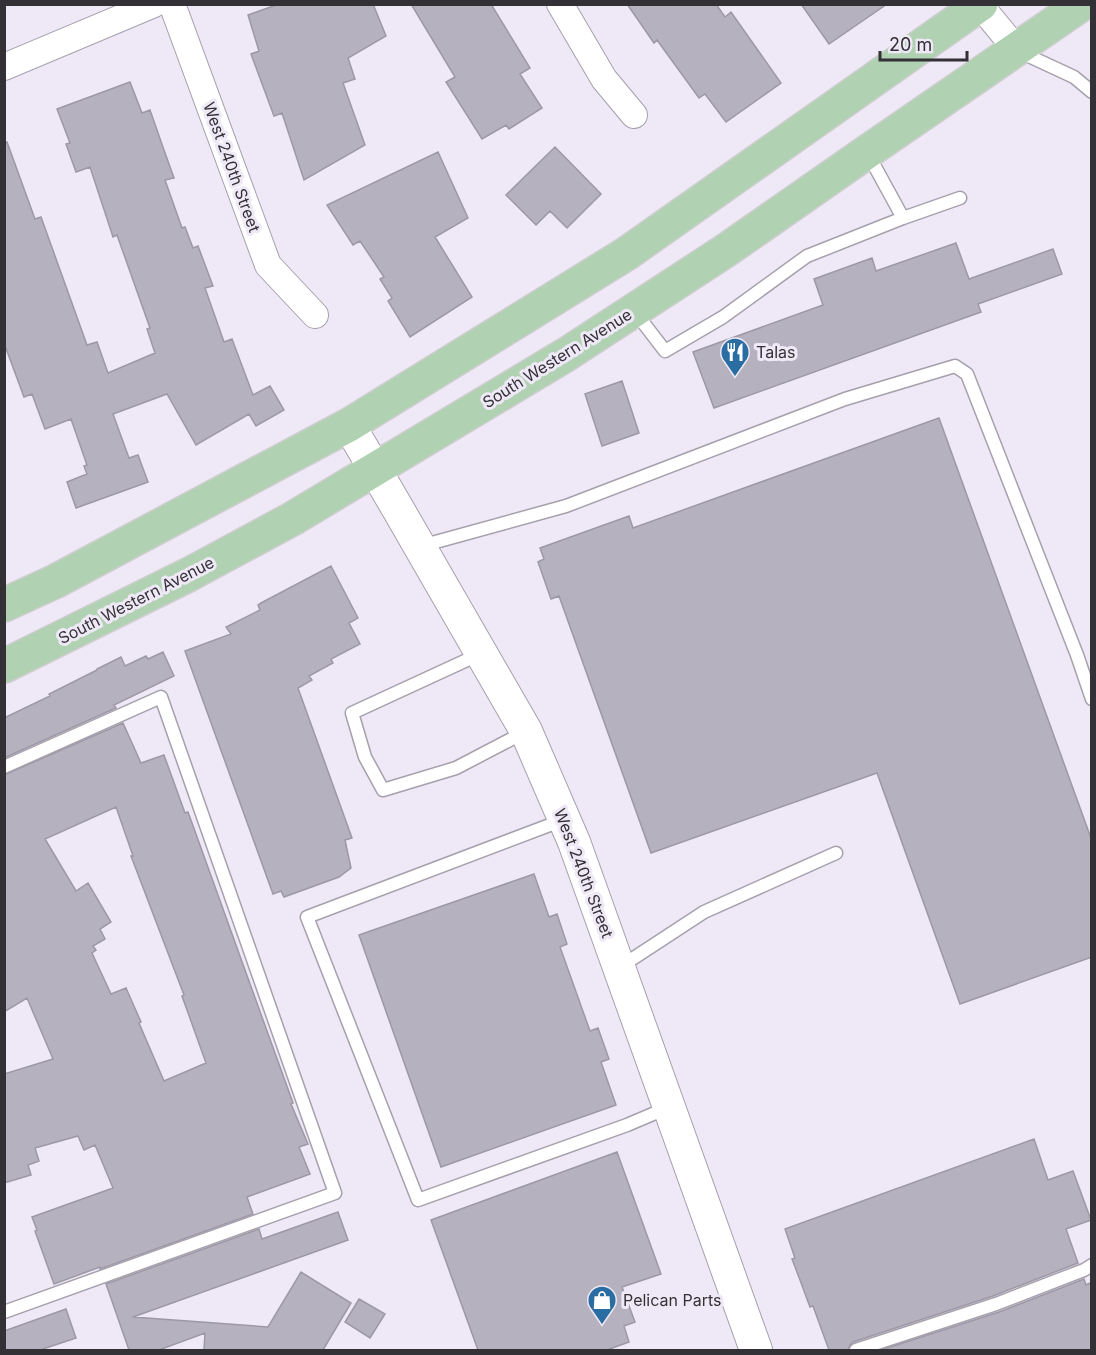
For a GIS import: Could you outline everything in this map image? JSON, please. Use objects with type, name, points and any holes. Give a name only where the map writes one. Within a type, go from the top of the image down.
[{"type":"main road","name":"South Western Avenue","points":[[4,666],[188,575],[292,519],[567,354],[725,251],[1082,4]]},
{"type":"main road","points":[[4,605],[66,575],[349,425],[626,254],[980,5]]},
{"type":"street","points":[[4,67],[154,4]]},
{"type":"street","name":"West 240th Street","points":[[172,4],[268,265],[315,315]]},
{"type":"street","points":[[560,4],[604,79],[634,115]]},
{"type":"street","points":[[980,5],[1017,50]]},
{"type":"street","name":"West 240th Street","points":[[349,425],[526,731],[574,842],[669,1107],[751,1347]]},
{"type":"lane","points":[[1017,50],[1074,77],[1092,92]]},
{"type":"lane","points":[[867,152],[903,218]]},
{"type":"lane","points":[[634,311],[665,351],[723,317],[807,256],[960,198]]},
{"type":"lane","points":[[420,547],[566,506],[845,399],[955,366],[967,374],[1092,699]]},
{"type":"lane","points":[[481,653],[352,713],[365,757],[383,790],[456,768],[526,731]]},
{"type":"lane","points":[[4,767],[160,697],[335,1193],[4,1312]]},
{"type":"lane","points":[[564,820],[307,917],[418,1200],[616,1129],[669,1107]]},
{"type":"lane","points":[[618,967],[704,912],[836,854]]},
{"type":"lane","points":[[856,1350],[996,1304],[1092,1265]]},
{"type":"building","points":[[279,4],[373,4],[386,36],[348,58],[355,79],[343,83],[365,145],[304,180],[282,113],[274,116],[251,54],[259,51],[248,15]]},
{"type":"building","points":[[411,4],[491,4],[530,68],[520,74],[542,108],[509,129],[506,125],[482,139],[446,82],[455,77]]},
{"type":"building","points":[[627,4],[716,4],[725,17],[731,12],[781,83],[726,122],[705,94],[699,98],[657,40],[654,43]]},
{"type":"building","points":[[801,4],[887,4],[829,44]]},
{"type":"building","points":[[130,82],[142,113],[150,110],[174,178],[165,180],[182,228],[185,227],[193,248],[198,246],[213,286],[205,288],[224,342],[232,339],[253,395],[270,386],[284,410],[256,426],[249,414],[196,445],[167,394],[113,414],[129,458],[138,455],[148,482],[76,508],[67,482],[87,474],[84,466],[87,465],[71,419],[45,429],[32,394],[24,397],[4,343],[4,143],[7,142],[35,219],[41,217],[87,345],[97,342],[108,373],[155,353],[147,329],[150,328],[117,235],[113,237],[90,167],[76,172],[66,144],[70,143],[57,109]]},
{"type":"building","points":[[555,147],[601,194],[567,228],[550,211],[536,225],[506,195]]},
{"type":"building","points":[[438,152],[468,218],[435,237],[472,297],[410,337],[388,301],[392,298],[380,279],[384,277],[360,241],[353,245],[327,205]]},
{"type":"building","points":[[956,243],[969,279],[1053,249],[1062,274],[978,304],[981,312],[714,408],[693,352],[823,305],[814,279],[872,258],[876,271]]},
{"type":"building","points":[[622,381],[639,433],[602,446],[585,394]]},
{"type":"building","points":[[939,418],[1092,841],[1092,957],[960,1004],[877,773],[651,853],[559,596],[551,599],[538,562],[544,559],[540,548],[629,516],[633,528]]},
{"type":"building","points":[[331,566],[358,618],[349,623],[360,644],[331,659],[333,663],[309,676],[312,680],[298,688],[352,838],[345,840],[351,868],[339,877],[284,897],[281,891],[273,894],[185,651],[231,634],[226,627],[260,610],[258,605]]},
{"type":"building","points":[[163,652],[174,676],[114,705],[116,708],[4,758],[4,718],[121,657],[125,666],[146,656],[148,659]]},
{"type":"building","points":[[123,723],[141,763],[164,755],[185,813],[188,812],[293,1103],[291,1104],[308,1144],[299,1147],[310,1174],[247,1197],[253,1214],[54,1284],[32,1217],[113,1188],[95,1145],[84,1150],[78,1136],[35,1148],[39,1161],[28,1165],[31,1175],[4,1183],[4,1074],[53,1059],[27,998],[4,1012],[4,775]],"holes":[[[116,807],[133,856],[131,856],[184,995],[182,996],[206,1063],[164,1081],[126,988],[111,994],[92,953],[96,950],[93,946],[105,939],[100,929],[111,922],[88,883],[76,891],[45,839]]]},
{"type":"building","points":[[534,874],[549,917],[557,914],[567,944],[560,947],[590,1031],[598,1028],[609,1059],[601,1062],[616,1105],[441,1167],[359,935]]},
{"type":"building","points":[[1034,1139],[1048,1180],[1073,1171],[1091,1220],[1066,1229],[1078,1263],[993,1296],[853,1342],[848,1350],[829,1350],[792,1259],[795,1258],[785,1229]]},
{"type":"building","points":[[617,1152],[661,1274],[622,1287],[635,1322],[624,1326],[629,1342],[607,1350],[478,1350],[431,1220]]},
{"type":"building","points":[[338,1212],[348,1240],[133,1317],[268,1327],[301,1272],[351,1303],[323,1350],[204,1350],[205,1333],[159,1350],[129,1350],[106,1284],[259,1229],[262,1239]]},
{"type":"building","points":[[1084,1279],[1086,1285],[1092,1282],[1092,1350],[881,1350],[999,1312]]},
{"type":"building","points":[[359,1299],[385,1314],[370,1338],[345,1322]]},
{"type":"building","points":[[66,1309],[76,1338],[40,1350],[4,1350],[4,1331]]},
{"type":"place","name":"Talas","points":[[735,378]]},
{"type":"place","name":"Pelican Parts","points":[[602,1326]]}]
